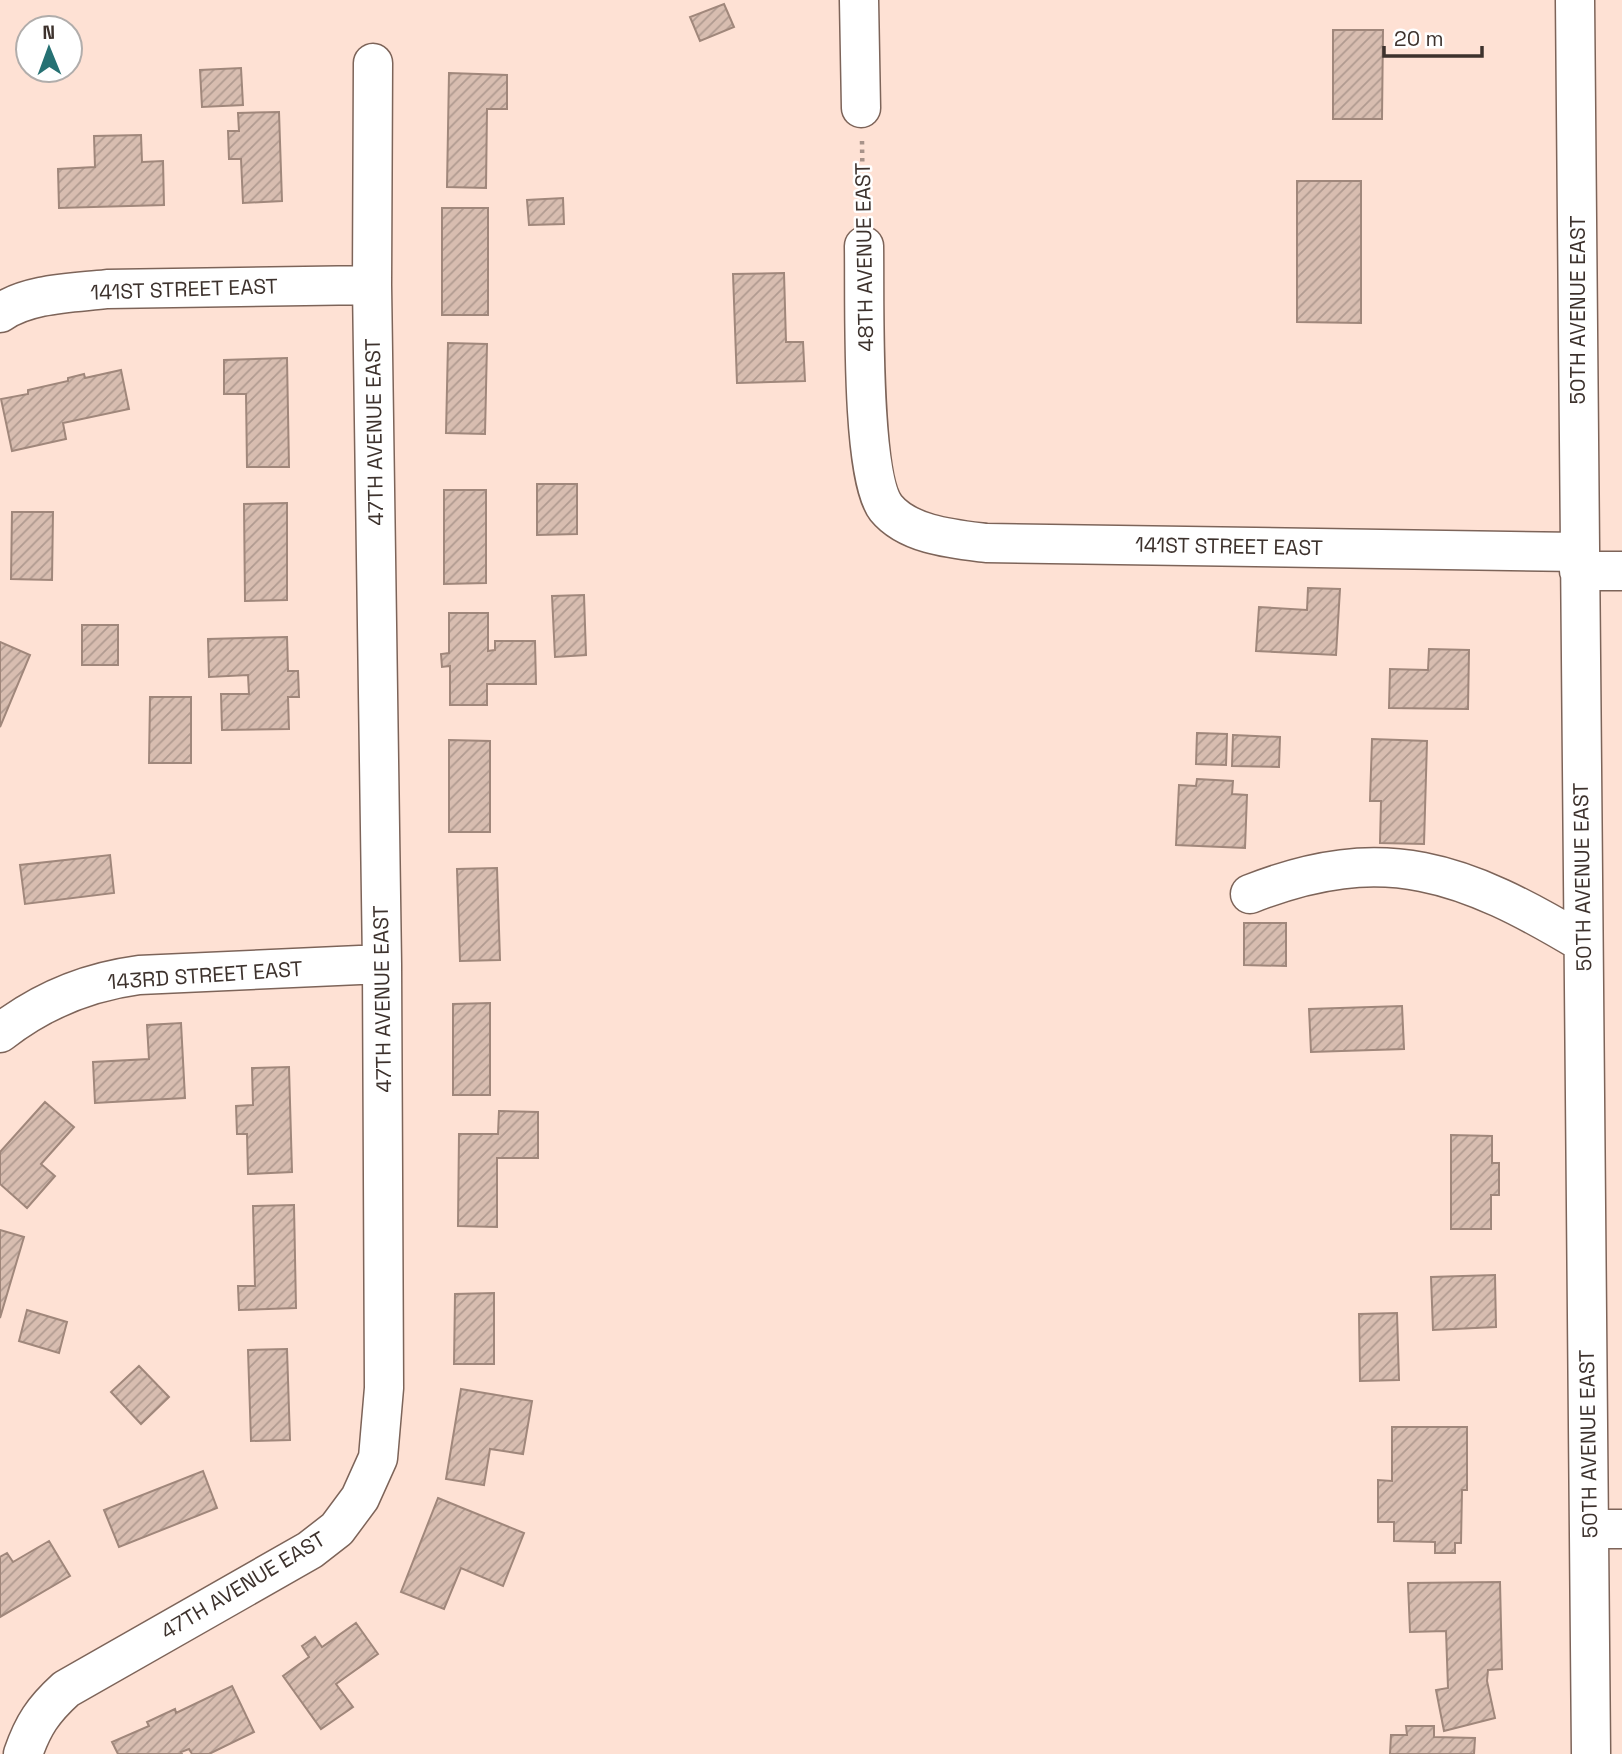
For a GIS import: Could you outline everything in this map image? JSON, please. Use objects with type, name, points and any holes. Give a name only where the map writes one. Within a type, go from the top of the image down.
[{"type":"street","points":[[859,0],[861,108]]},
{"type":"street","name":"50TH AVENUE EAST","points":[[1575,0],[1583,943],[1605,1529],[1591,1754]]},
{"type":"street","name":"47TH AVENUE EAST","points":[[23,1754],[33,1727],[47,1706],[66,1689],[310,1550],[337,1529],[360,1498],[378,1458],[384,1388],[382,964],[372,285],[373,63]]},
{"type":"street","name":"48TH AVENUE EAST","points":[[864,246],[868,434],[875,484],[887,510]]},
{"type":"street","name":"141ST STREET EAST","points":[[0,313],[28,301],[107,289],[372,285]]},
{"type":"street","name":"141ST STREET EAST","points":[[887,510],[903,522],[923,531],[957,540],[985,543],[1579,561],[1622,571]]},
{"type":"street","points":[[1250,894],[1322,871],[1362,867],[1421,870],[1467,884],[1515,905],[1583,943]]},
{"type":"street","name":"143RD STREET EAST","points":[[0,1033],[24,1014],[106,979],[139,975],[382,964]]},
{"type":"path","name":"48TH AVENUE EAST","points":[[861,108],[864,246]]},
{"type":"building","points":[[724,4],[734,27],[700,41],[690,17]]},
{"type":"building","points":[[1333,30],[1383,30],[1382,119],[1333,119]]},
{"type":"building","points":[[241,68],[243,105],[202,107],[200,70]]},
{"type":"building","points":[[449,73],[507,75],[507,109],[487,109],[486,188],[447,187]]},
{"type":"building","points":[[279,112],[282,201],[243,203],[241,159],[229,159],[228,131],[239,131],[238,113]]},
{"type":"building","points":[[141,135],[142,162],[163,161],[164,205],[59,208],[58,169],[95,167],[94,136]]},
{"type":"building","points":[[1297,181],[1361,181],[1361,323],[1297,322]]},
{"type":"building","points":[[563,198],[564,224],[529,225],[527,200]]},
{"type":"building","points":[[442,208],[488,208],[488,315],[442,315]]},
{"type":"building","points":[[784,273],[786,342],[803,342],[805,381],[737,383],[733,274]]},
{"type":"building","points":[[448,343],[487,344],[485,434],[446,433]]},
{"type":"building","points":[[287,358],[289,467],[247,467],[246,394],[224,394],[224,360]]},
{"type":"building","points":[[121,370],[129,409],[63,423],[66,439],[12,451],[1,399],[28,394],[28,390],[68,381],[68,378],[84,374],[85,378]]},
{"type":"building","points":[[537,484],[577,484],[577,534],[537,535]]},
{"type":"building","points":[[444,490],[486,490],[486,583],[444,584]]},
{"type":"building","points":[[287,503],[287,600],[245,601],[244,504]]},
{"type":"building","points":[[12,512],[53,512],[52,580],[11,579]]},
{"type":"building","points":[[1308,588],[1340,589],[1336,655],[1256,651],[1259,607],[1307,610]]},
{"type":"building","points":[[584,595],[586,655],[555,657],[552,596]]},
{"type":"building","points":[[449,613],[488,613],[488,651],[495,650],[495,641],[535,641],[536,684],[487,684],[487,705],[450,705],[450,666],[442,667],[441,654],[449,653]]},
{"type":"building","points":[[82,625],[118,625],[118,665],[82,665]]},
{"type":"building","points":[[287,637],[288,671],[298,671],[299,697],[288,697],[289,729],[222,730],[221,694],[249,694],[248,675],[209,677],[208,639]]},
{"type":"building","points":[[0,642],[30,655],[0,727]]},
{"type":"building","points":[[1429,649],[1469,650],[1468,709],[1389,708],[1390,669],[1428,670]]},
{"type":"building","points":[[150,697],[191,697],[191,763],[149,763]]},
{"type":"building","points":[[1197,733],[1227,734],[1226,765],[1196,764]]},
{"type":"building","points":[[1233,735],[1280,737],[1279,767],[1232,766]]},
{"type":"building","points":[[1372,739],[1427,741],[1424,844],[1380,843],[1381,801],[1370,801]]},
{"type":"building","points":[[449,740],[490,741],[490,832],[449,832]]},
{"type":"building","points":[[1197,779],[1233,781],[1232,794],[1247,795],[1245,848],[1176,845],[1179,785],[1196,786]]},
{"type":"building","points":[[110,855],[114,893],[25,904],[20,865]]},
{"type":"building","points":[[497,868],[500,960],[460,961],[457,869]]},
{"type":"building","points":[[1244,923],[1286,923],[1286,966],[1244,965]]},
{"type":"building","points":[[490,1003],[490,1095],[453,1095],[453,1004]]},
{"type":"building","points":[[1402,1006],[1404,1049],[1311,1052],[1309,1009]]},
{"type":"building","points":[[181,1023],[185,1098],[95,1103],[93,1062],[149,1059],[147,1025]]},
{"type":"building","points":[[289,1067],[292,1172],[248,1174],[247,1134],[237,1134],[236,1106],[253,1105],[252,1068]]},
{"type":"building","points":[[45,1102],[74,1127],[41,1164],[55,1176],[27,1208],[0,1184],[0,1152]]},
{"type":"building","points":[[499,1111],[538,1112],[538,1158],[497,1158],[497,1227],[458,1226],[459,1134],[498,1134]]},
{"type":"building","points":[[1451,1135],[1492,1136],[1492,1163],[1499,1163],[1499,1195],[1491,1195],[1491,1229],[1451,1229]]},
{"type":"building","points":[[294,1205],[296,1308],[239,1310],[238,1286],[255,1286],[253,1206]]},
{"type":"building","points":[[0,1230],[24,1237],[0,1318]]},
{"type":"building","points":[[1495,1275],[1496,1327],[1433,1330],[1431,1277]]},
{"type":"building","points":[[494,1293],[494,1364],[454,1364],[455,1294]]},
{"type":"building","points":[[27,1310],[67,1322],[59,1353],[19,1341]]},
{"type":"building","points":[[1397,1313],[1399,1380],[1360,1381],[1359,1314]]},
{"type":"building","points":[[287,1349],[290,1440],[251,1441],[248,1350]]},
{"type":"building","points":[[139,1366],[169,1397],[141,1424],[111,1392]]},
{"type":"building","points":[[461,1389],[532,1401],[523,1454],[490,1449],[484,1485],[446,1479]]},
{"type":"building","points":[[1392,1427],[1467,1427],[1467,1490],[1462,1490],[1461,1543],[1455,1543],[1455,1553],[1435,1553],[1435,1542],[1394,1541],[1394,1522],[1378,1522],[1378,1480],[1392,1481]]},
{"type":"building","points":[[203,1471],[217,1508],[119,1547],[104,1510]]},
{"type":"building","points":[[438,1498],[524,1533],[503,1586],[461,1568],[444,1609],[401,1592]]},
{"type":"building","points":[[49,1541],[70,1576],[0,1617],[0,1557],[7,1553],[13,1562]]},
{"type":"building","points":[[1500,1582],[1502,1669],[1488,1670],[1487,1681],[1495,1718],[1444,1731],[1436,1690],[1448,1688],[1446,1631],[1410,1632],[1408,1583]]},
{"type":"building","points":[[356,1623],[378,1654],[336,1684],[353,1707],[321,1729],[283,1676],[309,1657],[302,1646],[315,1637],[322,1647]]},
{"type":"building","points":[[232,1686],[254,1732],[209,1754],[192,1754],[189,1749],[181,1752],[182,1754],[118,1754],[112,1742],[149,1726],[147,1722],[175,1709],[176,1713]]},
{"type":"building","points":[[1406,1726],[1434,1726],[1434,1737],[1475,1738],[1474,1754],[1390,1754],[1391,1735],[1407,1735]]}]
